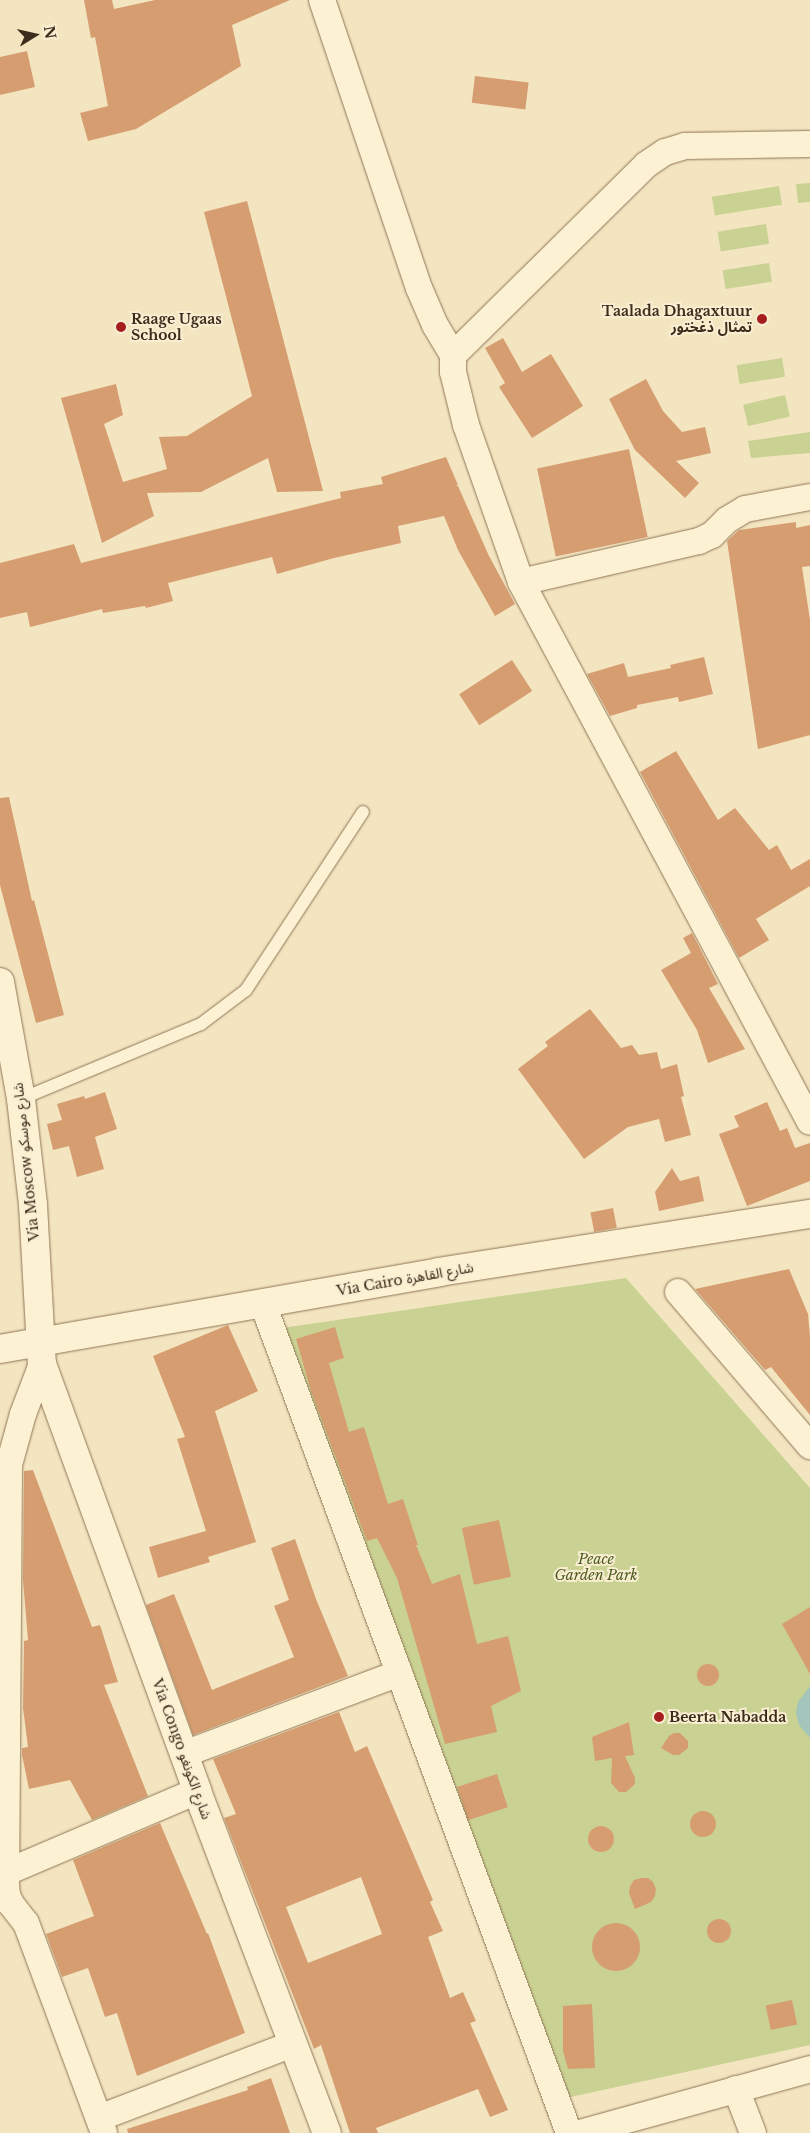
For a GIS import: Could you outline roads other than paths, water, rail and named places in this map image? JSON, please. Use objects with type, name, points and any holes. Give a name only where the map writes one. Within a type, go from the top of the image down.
[{"type":"main road","name":"Via Moscow شارع موسكو","points":[[0,982],[20,1099],[33,1205],[42,1353]]},
{"type":"main road","name":"Via Cairo شارع القاهرة","points":[[0,1349],[42,1353],[263,1304],[440,1272],[810,1214]]},
{"type":"main road","name":"Via Congo شارع الكونغو","points":[[42,1353],[197,1791],[327,2133]]},
{"type":"street","points":[[322,0],[419,288],[436,325],[453,355],[453,372],[466,426],[520,582],[810,1122]]},
{"type":"street","points":[[453,355],[646,165],[665,152],[685,146],[810,144]]},
{"type":"street","points":[[520,582],[698,541],[712,535],[727,520],[745,508],[810,497]]},
{"type":"street","points":[[678,1292],[810,1446]]},
{"type":"street","points":[[263,1304],[569,2133]]},
{"type":"street","points":[[42,1353],[23,1414],[10,1465],[7,1894],[16,1913],[26,1923],[102,2126],[293,2044]]},
{"type":"street","points":[[184,1754],[399,1673]]},
{"type":"street","points":[[7,1872],[197,1791]]},
{"type":"street","points":[[580,2133],[810,2069]]},
{"type":"street","points":[[736,2089],[753,2133]]},
{"type":"lane","points":[[20,1099],[201,1024],[246,990],[363,812]]},
{"type":"water","points":[[810,1686],[810,1738],[799,1725],[796,1713],[798,1702]]},
{"type":"place","name":"Taalada Dhagaxtuur تمثال ذغختور","points":[[762,319]]},
{"type":"place","name":"Raage Ugaas School","points":[[121,327]]},
{"type":"place","name":"Beerta Nabadda","points":[[659,1717]]},
{"type":"park label","name":"Peace Garden Park","points":[[596,1568]]}]
